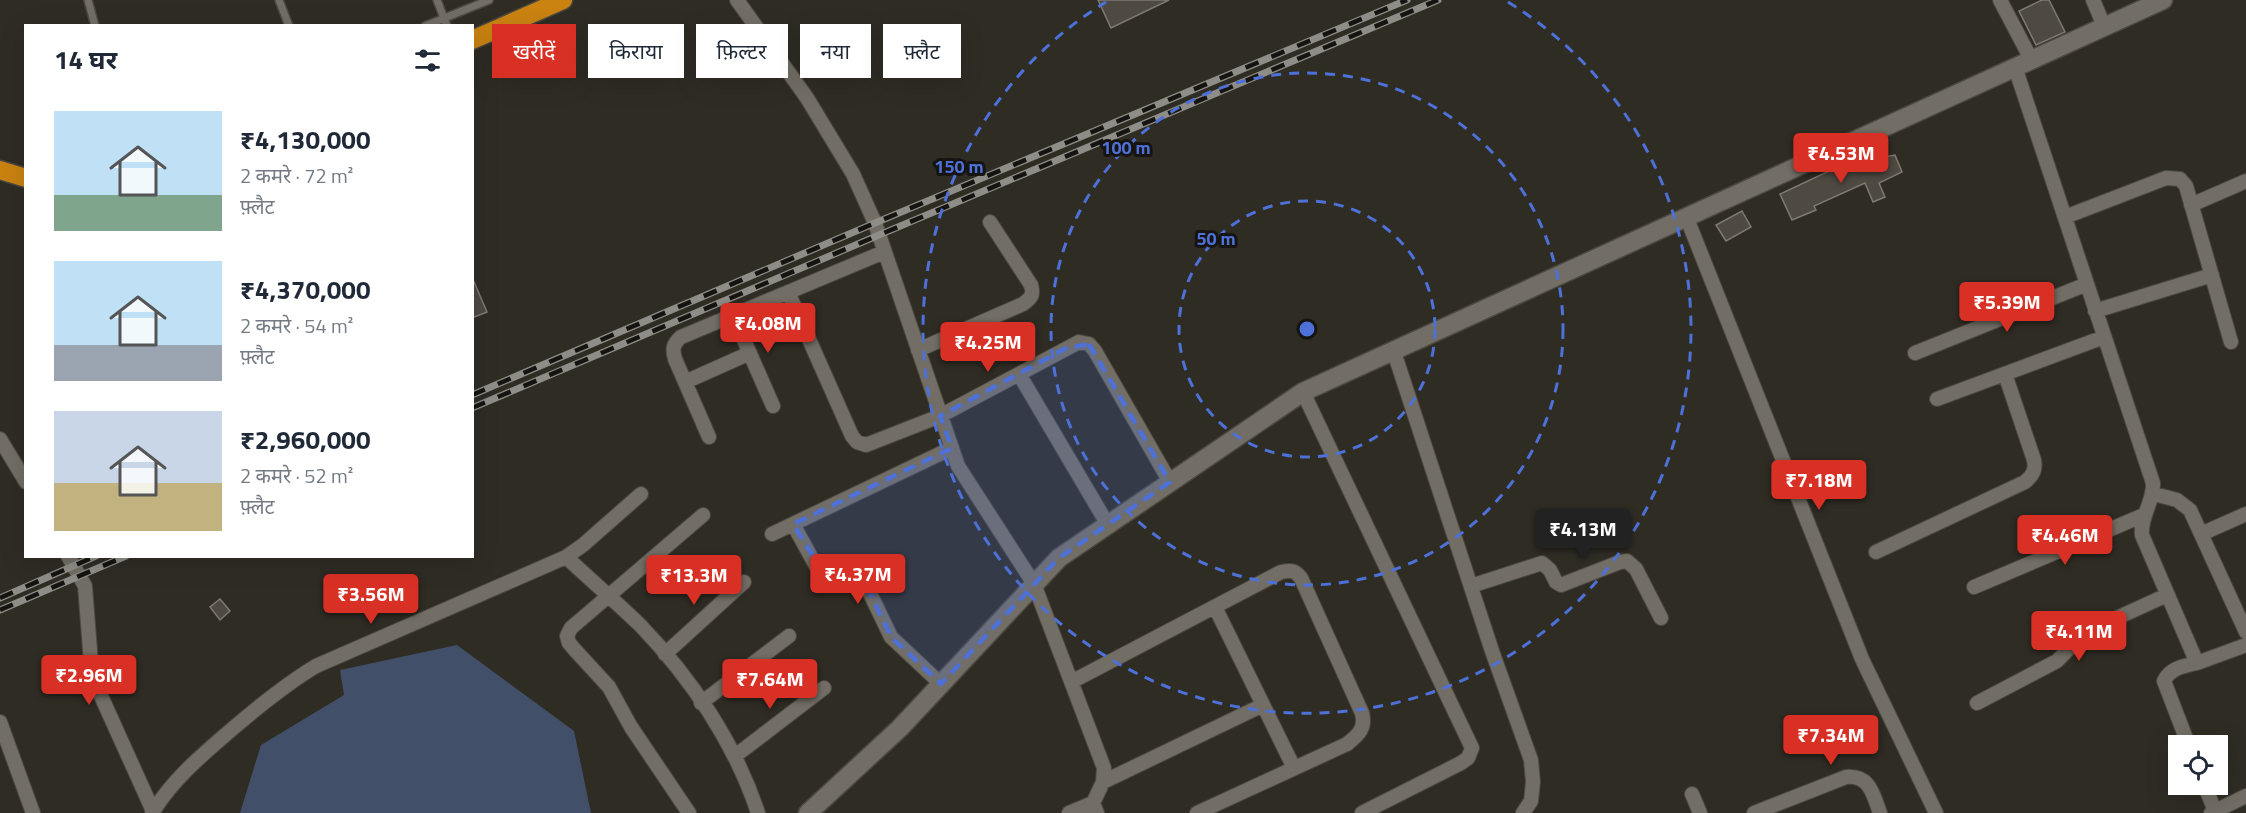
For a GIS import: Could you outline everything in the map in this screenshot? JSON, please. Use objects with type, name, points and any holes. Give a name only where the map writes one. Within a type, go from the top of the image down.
[{"type":"highway","points":[[474,39],[563,0]]},
{"type":"highway","points":[[0,170],[24,177]]},
{"type":"street","points":[[737,0],[807,98],[854,174],[875,223],[958,466],[1034,584],[1104,768],[1103,782],[1095,808],[1069,813]]},
{"type":"street","points":[[2000,0],[2023,63],[2065,217],[2153,483],[2154,494],[2141,525],[2142,535],[2197,663]]},
{"type":"street","points":[[2093,0],[2104,26]]},
{"type":"street","points":[[808,813],[900,728],[1059,558],[1303,392],[2163,0]]},
{"type":"street","points":[[2065,217],[2166,178],[2180,179],[2187,186],[2231,342]]},
{"type":"street","points":[[2191,205],[2246,181]]},
{"type":"street","points":[[1686,216],[1862,659],[1936,813]]},
{"type":"street","points":[[918,350],[1023,304],[1030,298],[1033,292],[1031,285],[990,222]]},
{"type":"street","points":[[710,437],[672,350],[675,342],[681,337],[884,252]]},
{"type":"street","points":[[2096,311],[2212,275]]},
{"type":"street","points":[[1915,353],[2087,284]]},
{"type":"street","points":[[788,292],[852,436],[857,442],[866,445],[940,416],[1079,342],[1089,344],[1095,351],[1170,482]]},
{"type":"street","points":[[734,315],[773,406]]},
{"type":"street","points":[[1937,399],[2104,337]]},
{"type":"street","points":[[685,382],[750,352]]},
{"type":"street","points":[[1394,352],[1471,586],[1532,760],[1531,801],[1523,813]]},
{"type":"street","points":[[1018,374],[1108,525]]},
{"type":"street","points":[[1876,552],[2025,482],[2031,477],[2035,469],[2034,460],[2005,374]]},
{"type":"street","points":[[1303,392],[1472,748],[1468,758],[1461,764],[1362,813]]},
{"type":"street","points":[[0,440],[24,479]]},
{"type":"street","points":[[772,534],[952,448]]},
{"type":"street","points":[[69,558],[85,586],[92,676],[153,812],[175,782],[195,761],[268,699],[316,666],[566,557],[641,494]]},
{"type":"street","points":[[2154,494],[2183,503],[2190,510],[2246,632]]},
{"type":"street","points":[[689,813],[631,727],[609,687],[569,643],[567,636],[571,628],[703,514]]},
{"type":"street","points":[[2201,534],[2246,514]]},
{"type":"street","points":[[1974,587],[2144,515]]},
{"type":"street","points":[[794,524],[816,566],[822,571],[827,574],[854,574],[866,582],[891,637],[941,684]]},
{"type":"street","points":[[566,557],[639,625],[665,654],[701,703],[735,756],[747,780],[758,813]]},
{"type":"street","points":[[1471,586],[1542,563],[1550,570],[1556,582],[1561,585],[1627,561],[1636,569],[1661,618]]},
{"type":"street","points":[[1072,681],[1281,572],[1290,570],[1296,572],[1301,578],[1364,722],[1361,732],[1347,744],[1197,813]]},
{"type":"street","points":[[665,654],[744,582]]},
{"type":"street","points":[[1977,703],[2057,661],[2084,633],[2167,595]]},
{"type":"street","points":[[1215,607],[1294,768]]},
{"type":"street","points":[[701,703],[789,636]]},
{"type":"street","points":[[2185,735],[2164,681],[2167,675],[2174,670],[2246,645]]},
{"type":"street","points":[[735,756],[824,688]]},
{"type":"street","points":[[1103,782],[1263,705]]},
{"type":"street","points":[[0,722],[33,813]]},
{"type":"street","points":[[1754,813],[1780,808],[1845,777],[1856,776],[1870,788],[1880,813]]},
{"type":"street","points":[[1692,794],[1700,813]]},
{"type":"street","points":[[2208,795],[2213,812],[2246,796]]},
{"type":"lane","points":[[88,0],[94,24]]},
{"type":"lane","points":[[279,0],[288,24]]},
{"type":"lane","points":[[437,0],[446,22],[489,0]]},
{"type":"highlighted area","points":[[1089,344],[1170,482],[1059,558],[941,684],[891,637],[865,583],[854,574],[822,571],[793,524],[952,448],[940,416],[1066,348]]},
{"type":"water","points":[[457,645],[574,731],[591,813],[240,813],[261,745],[344,695],[340,670]]},
{"type":"building","points":[[1098,0],[1169,0],[1111,28]]},
{"type":"building","points":[[2042,0],[2049,0],[2065,32],[2036,45],[2019,11]]},
{"type":"building","points":[[1865,153],[1868,160],[1895,155],[1902,172],[1879,183],[1885,197],[1873,202],[1865,183],[1814,206],[1816,210],[1792,220],[1780,194],[1844,164],[1857,162],[1855,157]]},
{"type":"building","points":[[1742,211],[1751,227],[1726,241],[1716,225]]},
{"type":"building","points":[[474,282],[487,312],[474,317]]},
{"type":"building","points":[[220,599],[230,611],[220,620],[210,607]]},
{"type":"railway","points":[[474,394],[1407,0]]},
{"type":"railway","points":[[474,407],[1438,0]]},
{"type":"railway","points":[[0,598],[91,558]]},
{"type":"railway","points":[[0,610],[121,558]]}]
